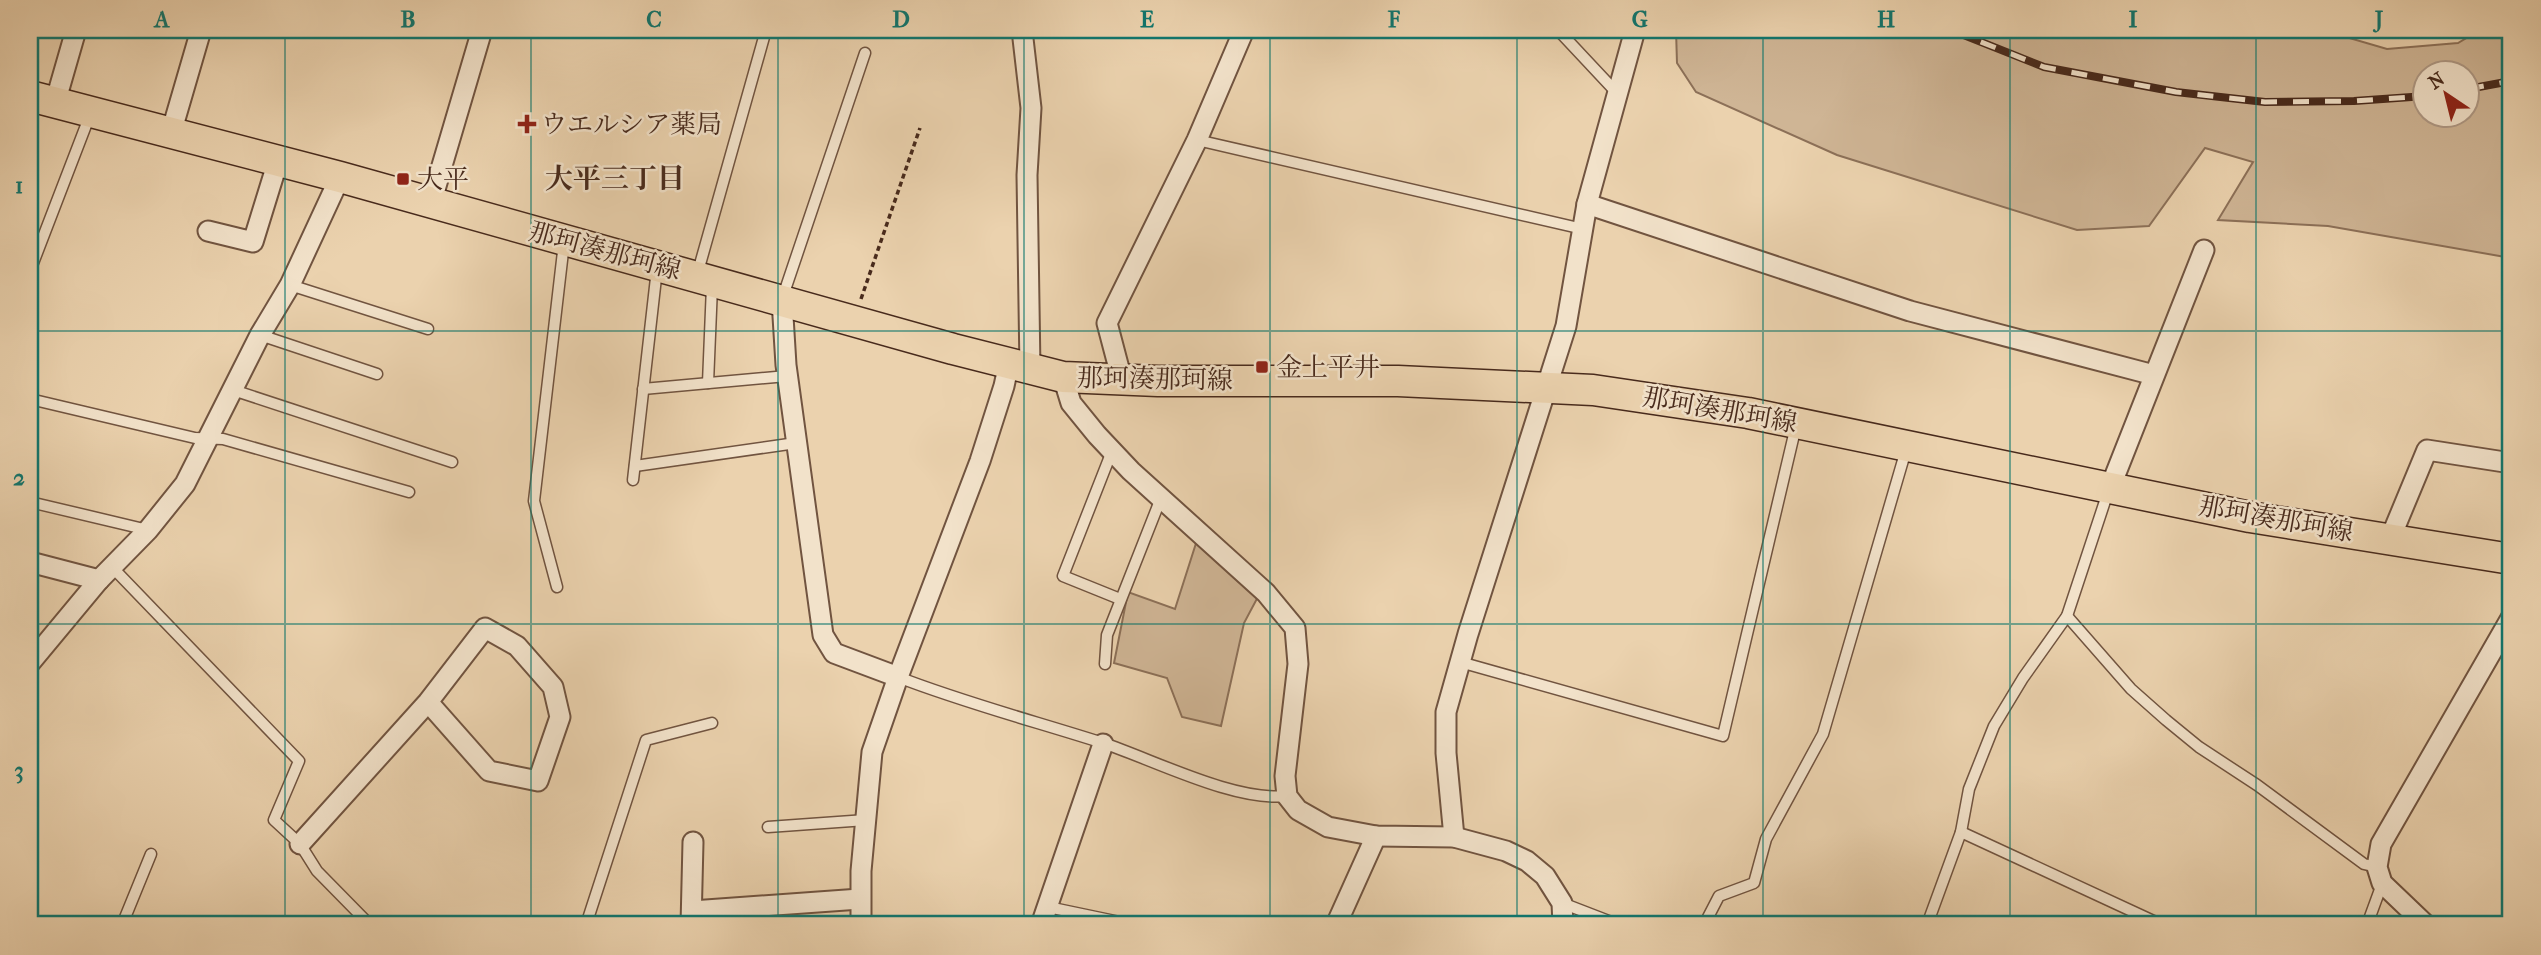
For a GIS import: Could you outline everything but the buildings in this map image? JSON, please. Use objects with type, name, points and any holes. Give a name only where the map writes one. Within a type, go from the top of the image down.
[{"type":"main road","name":"那珂湊那珂線","points":[[42,99],[340,177],[1063,377],[1122,380],[1398,381],[1593,390],[1796,423],[2250,517],[2511,559]]},
{"type":"street","points":[[42,99],[76,30]]},
{"type":"street","points":[[171,133],[201,30]]},
{"type":"street","points":[[431,202],[482,30]]},
{"type":"street","points":[[861,925],[860,899],[872,752],[980,461],[1004,386],[1019,366],[1031,108],[1022,30]]},
{"type":"street","points":[[1122,380],[1107,323],[1197,140],[1244,30]]},
{"type":"street","points":[[1454,837],[1446,753],[1446,712],[1545,386],[1554,369],[1566,326],[1587,204],[1633,44],[1634,30]]},
{"type":"street","points":[[208,231],[253,242],[278,161]]},
{"type":"street","points":[[30,663],[106,574],[148,530],[185,484],[260,335],[290,285],[340,177]]},
{"type":"street","points":[[1587,204],[1910,311],[2154,375]]},
{"type":"street","points":[[2110,488],[2204,250]]},
{"type":"street","points":[[782,300],[787,376],[823,635],[834,653],[898,677]]},
{"type":"street","points":[[1063,377],[1071,403],[1081,418],[1161,498],[1266,593],[1295,628],[1298,664],[1285,776],[1287,796],[1298,810],[1328,827],[1376,836],[1454,837],[1506,851],[1545,876],[1562,903],[1563,925]]},
{"type":"street","points":[[2390,539],[2427,450],[2511,463]]},
{"type":"street","points":[[30,562],[106,574]]},
{"type":"street","points":[[2427,925],[2379,875],[2381,844],[2511,618]]},
{"type":"street","points":[[300,844],[428,702],[485,628],[517,646],[553,687],[560,717],[538,781],[489,771],[428,702]]},
{"type":"street","points":[[1044,916],[1103,744]]},
{"type":"street","points":[[1336,925],[1376,836]]},
{"type":"street","points":[[693,842],[692,918],[860,899]]},
{"type":"lane","points":[[708,383],[704,278],[766,30]]},
{"type":"lane","points":[[1558,30],[1617,93]]},
{"type":"lane","points":[[782,300],[865,54]]},
{"type":"lane","points":[[30,271],[92,113]]},
{"type":"lane","points":[[1197,140],[1583,229]]},
{"type":"lane","points":[[557,587],[534,501],[564,239]]},
{"type":"lane","points":[[633,480],[657,265]]},
{"type":"lane","points":[[290,285],[428,329]]},
{"type":"lane","points":[[260,335],[377,374]]},
{"type":"lane","points":[[643,389],[787,376]]},
{"type":"lane","points":[[233,390],[452,462]]},
{"type":"lane","points":[[30,399],[195,438],[223,439],[409,492]]},
{"type":"lane","points":[[1460,662],[1723,736],[1796,423]]},
{"type":"lane","points":[[635,466],[796,443]]},
{"type":"lane","points":[[1704,925],[1719,896],[1754,883],[1766,839],[1824,734],[1908,446]]},
{"type":"lane","points":[[1112,450],[1063,576],[1120,599]]},
{"type":"lane","points":[[1927,925],[1961,832],[1969,789],[1994,726],[2023,678],[2067,616],[2110,488]]},
{"type":"lane","points":[[1105,664],[1107,635],[1161,498]]},
{"type":"lane","points":[[30,502],[148,530]]},
{"type":"lane","points":[[106,574],[299,761],[274,820],[300,844],[317,871],[370,925]]},
{"type":"lane","points":[[2067,616],[2131,689],[2199,747],[2257,785],[2379,875],[2367,925]]},
{"type":"lane","points":[[898,677],[946,696],[1103,744],[1225,788],[1268,798],[1287,796]]},
{"type":"lane","points":[[586,925],[646,740],[712,723]]},
{"type":"lane","points":[[768,827],[866,820]]},
{"type":"lane","points":[[1961,832],[2162,925]]},
{"type":"lane","points":[[122,925],[151,854]]},
{"type":"lane","points":[[1562,903],[1619,925]]},
{"type":"lane","points":[[1044,916],[1134,925]]},
{"type":"path","points":[[2329,30],[2365,33],[2418,30]]},
{"type":"path","points":[[853,321],[920,128]]},
{"type":"shaded area","points":[[1676,30],[2322,30],[2387,49],[2458,43],[2480,30],[2511,30],[2511,258],[2328,226],[2218,220],[2253,162],[2205,148],[2149,226],[2077,230],[1837,155],[1696,92],[1677,63]]},
{"type":"shaded area","points":[[1198,537],[1260,593],[1244,623],[1221,726],[1182,717],[1167,678],[1114,663],[1128,592],[1175,609]]},
{"type":"railway","points":[[1951,30],[2044,67],[2176,92],[2265,102],[2412,97]]},
{"type":"railway","points":[[2482,86],[2511,81]]},
{"type":"place","name":"ウエルシア薬局","points":[[527,124]]},
{"type":"place","name":"大平","points":[[403,179]]},
{"type":"place","name":"金上平井","points":[[1262,367]]},
{"type":"district","name":"大平三丁目","points":[[615,178]]}]
